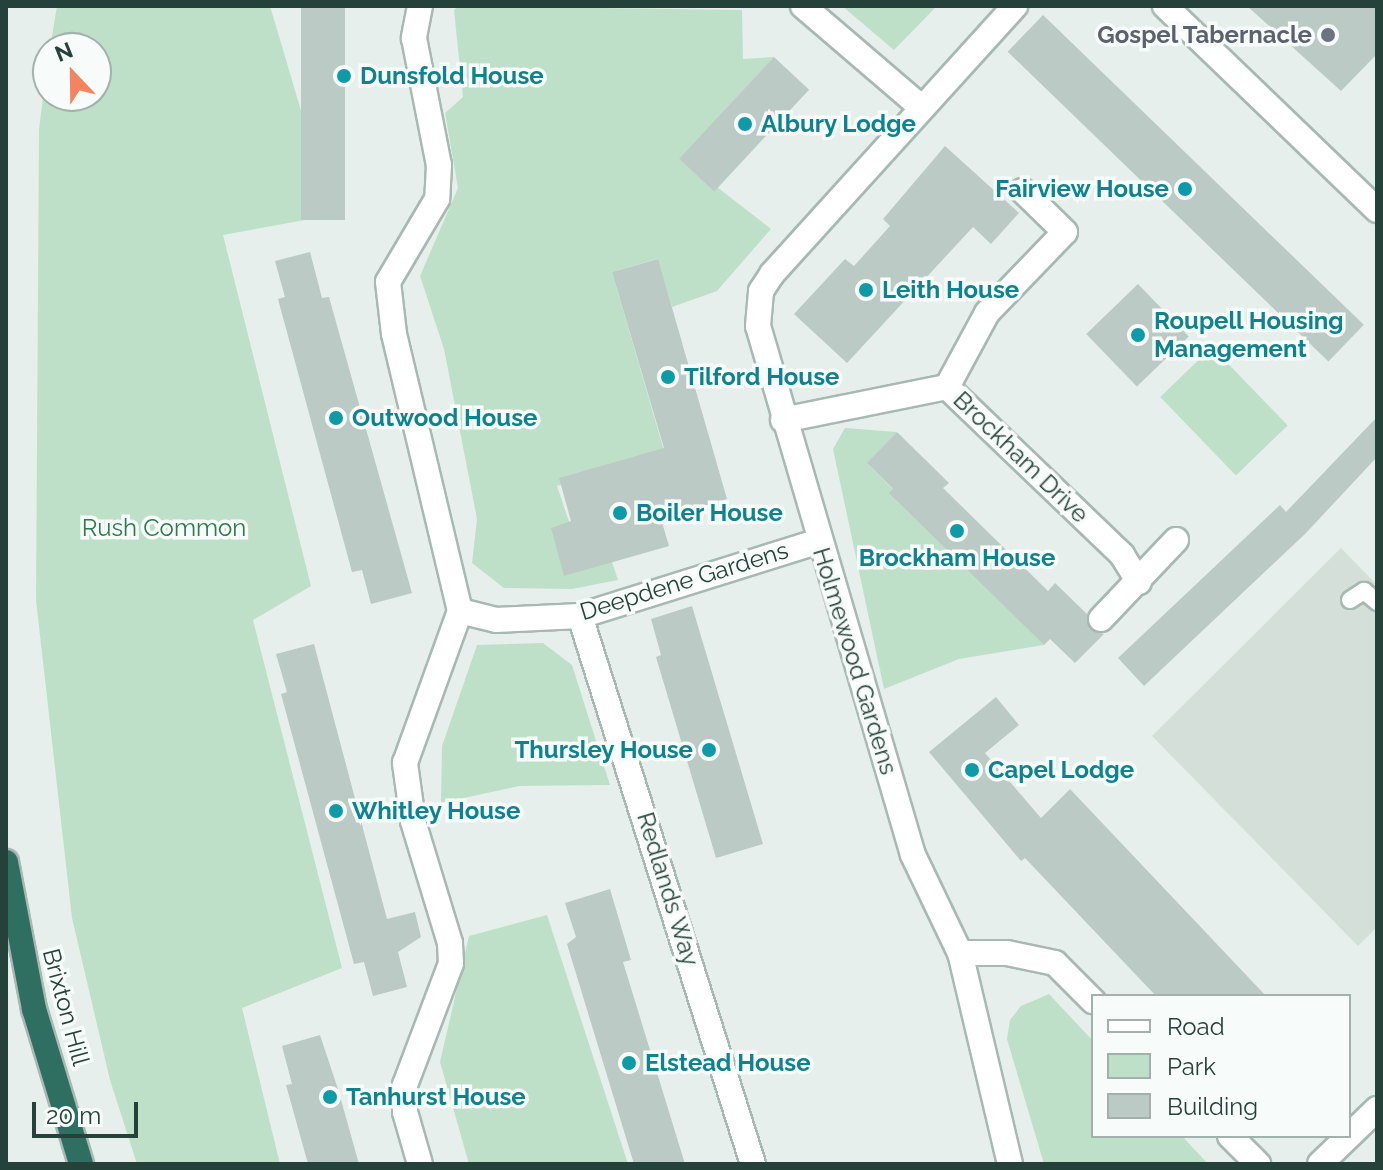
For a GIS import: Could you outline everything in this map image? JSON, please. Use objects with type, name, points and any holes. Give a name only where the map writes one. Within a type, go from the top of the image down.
[{"type":"highway","name":"Brixton Hill","points":[[6,862],[34,1009],[81,1164]]},
{"type":"street","points":[[420,6],[414,38],[439,165],[437,199],[388,282],[394,334],[460,611],[405,763],[413,821],[450,943],[451,963],[405,1085],[405,1112],[420,1164]]},
{"type":"street","points":[[803,6],[921,107]]},
{"type":"street","name":"Holmewood Gardens","points":[[1010,1164],[960,953],[913,855],[783,420],[758,326],[767,282],[921,107],[1015,6]]},
{"type":"street","points":[[1165,6],[1373,195]]},
{"type":"street","points":[[947,387],[987,313],[1065,232],[1023,191]]},
{"type":"street","name":"Brockham Drive","points":[[783,420],[947,387],[1122,555],[1139,582]]},
{"type":"street","points":[[1101,619],[1176,540]]},
{"type":"street","name":"Deepdene Gardens","points":[[460,611],[496,620],[580,616],[819,541]]},
{"type":"street","name":"Redlands Way","points":[[580,616],[753,1164]]},
{"type":"street","points":[[960,953],[1007,953],[1055,963],[1091,999]]},
{"type":"street","points":[[1351,1134],[1377,1109]]},
{"type":"street","points":[[1232,1138],[1258,1164]]},
{"type":"street","points":[[1320,1164],[1347,1138]]},
{"type":"lane","points":[[1350,600],[1364,591],[1377,602]]},
{"type":"shaded area","points":[[1341,548],[1377,585],[1377,927],[1358,946],[1152,736]]},
{"type":"green space","name":"Rush Common","points":[[57,6],[270,6],[332,215],[223,235],[311,586],[253,620],[342,968],[242,1008],[280,1164],[137,1164],[110,1080],[72,918],[36,600],[39,129],[41,112],[112,112],[112,32],[53,32]]},
{"type":"green space","points":[[458,6],[742,10],[743,59],[774,57],[681,159],[771,229],[717,291],[672,307],[657,259],[612,272],[665,454],[557,486],[578,548],[605,541],[618,580],[572,589],[504,588],[472,563],[477,519],[444,349],[420,276],[458,188],[445,113],[463,97],[454,10]]},
{"type":"green space","points":[[842,6],[933,6],[935,8],[894,50]]},
{"type":"green space","points":[[1212,347],[1288,425],[1236,475],[1160,397]]},
{"type":"green space","points":[[845,428],[897,432],[868,464],[1044,645],[959,659],[884,689],[833,449]]},
{"type":"green space","points":[[543,643],[572,665],[610,785],[519,786],[441,803],[442,746],[477,645]]},
{"type":"green space","points":[[547,915],[628,1164],[469,1164],[440,1062],[469,936]]},
{"type":"green space","points":[[1049,994],[1091,1039],[1091,1138],[1184,1138],[1208,1164],[1044,1164],[1007,1039],[1010,1020],[1021,1006]]},
{"type":"building","points":[[301,6],[345,6],[345,220],[301,220]]},
{"type":"building","name":"Gospel Tabernacle","points":[[1247,6],[1377,6],[1377,54],[1341,91]]},
{"type":"building","name":"Fairview House","points":[[1043,15],[1364,325],[1328,362],[1008,52]]},
{"type":"building","name":"Albury Lodge","points":[[774,57],[809,90],[714,191],[679,159]]},
{"type":"building","name":"Leith House","points":[[945,146],[1019,213],[991,244],[973,227],[847,363],[794,314],[845,259],[854,266],[890,226],[883,219]]},
{"type":"building","name":"Outwood House","points":[[310,252],[322,298],[329,297],[412,593],[371,604],[362,570],[352,572],[278,299],[285,297],[275,261]]},
{"type":"building","points":[[658,259],[727,499],[661,519],[669,546],[564,576],[551,528],[571,521],[559,478],[664,448],[612,272]]},
{"type":"building","name":"Roupell Housing Management","points":[[1138,284],[1189,337],[1137,387],[1086,334]]},
{"type":"building","points":[[1377,417],[1377,457],[1306,533],[1144,686],[1118,658],[1280,505],[1286,512]]},
{"type":"building","name":"Brockham House","points":[[897,432],[949,483],[943,488],[1048,591],[1055,583],[1087,614],[1090,629],[1104,634],[1075,663],[1050,639],[1044,645],[889,493],[893,489],[867,463]]},
{"type":"building","name":"Thursley House","points":[[692,606],[763,844],[716,858],[656,657],[661,655],[651,619]]},
{"type":"building","name":"Whitley House","points":[[314,644],[387,919],[415,912],[421,937],[398,952],[407,987],[373,996],[364,962],[354,964],[281,694],[287,692],[276,654]]},
{"type":"building","points":[[996,697],[1019,725],[985,753],[1041,818],[1070,789],[1264,994],[1154,994],[1025,858],[1021,861],[929,752]]},
{"type":"building","name":"Elstead House","points":[[610,889],[631,960],[623,962],[685,1164],[634,1164],[567,944],[576,937],[565,903]]},
{"type":"building","name":"Tanhurst House","points":[[320,1035],[359,1164],[308,1164],[286,1085],[292,1084],[282,1046]]},
{"type":"place","name":"Gospel Tabernacle","points":[[1328,35]]},
{"type":"place","name":"Dunsfold House","points":[[344,76]]},
{"type":"place","name":"Albury Lodge","points":[[745,124]]},
{"type":"place","name":"Fairview House","points":[[1185,189]]},
{"type":"place","name":"Leith House","points":[[866,290]]},
{"type":"place","name":"Roupell Housing Management","points":[[1138,335]]},
{"type":"place","name":"Tilford House","points":[[668,377]]},
{"type":"place","name":"Outwood House","points":[[336,418]]},
{"type":"place","name":"Boiler House","points":[[620,513]]},
{"type":"place","name":"Brockham House","points":[[957,531]]},
{"type":"place","name":"Thursley House","points":[[709,750]]},
{"type":"place","name":"Capel Lodge","points":[[972,770]]},
{"type":"place","name":"Whitley House","points":[[336,811]]},
{"type":"place","name":"Elstead House","points":[[629,1063]]},
{"type":"place","name":"Tanhurst House","points":[[330,1097]]}]
